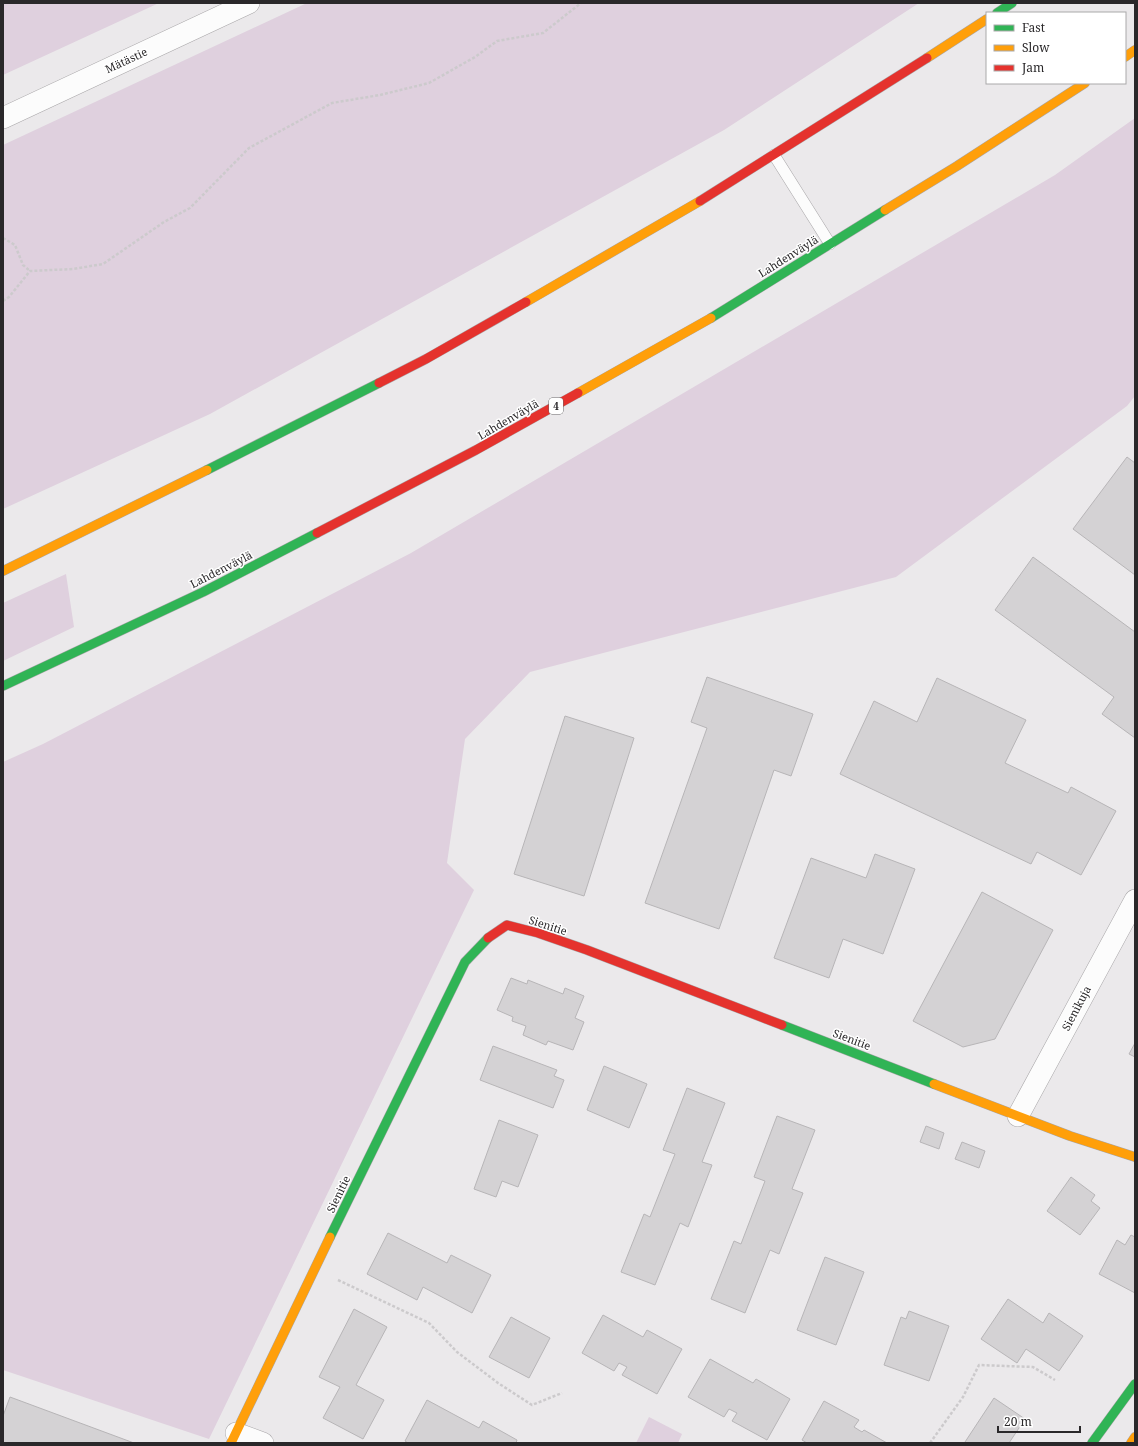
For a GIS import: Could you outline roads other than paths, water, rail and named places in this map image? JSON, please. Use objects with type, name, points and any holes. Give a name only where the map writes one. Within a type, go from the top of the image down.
[{"type":"main road","points":[[998,12],[1012,3]]},
{"type":"main road","points":[[3,571],[159,495],[426,359],[678,215],[897,78],[986,20]]},
{"type":"main road","points":[[1126,56],[1135,50]]},
{"type":"main road","name":"Lahdenväylä","points":[[3,686],[203,592],[476,450],[721,312],[957,166],[1083,84]]},
{"type":"main road","name":"Sienitie","points":[[233,1438],[465,962],[492,934],[507,925],[538,933],[594,953],[1070,1136],[1135,1157]]},
{"type":"main road","points":[[1092,1443],[1135,1384]]},
{"type":"main road","points":[[1131,1443],[1135,1438]]},
{"type":"street","name":"Mätästie","points":[[3,118],[249,3]]},
{"type":"street","name":"Sienikuja","points":[[1018,1116],[1135,900]]},
{"type":"street","points":[[233,1438],[263,1443]]},
{"type":"lane","points":[[774,155],[830,244]]}]
